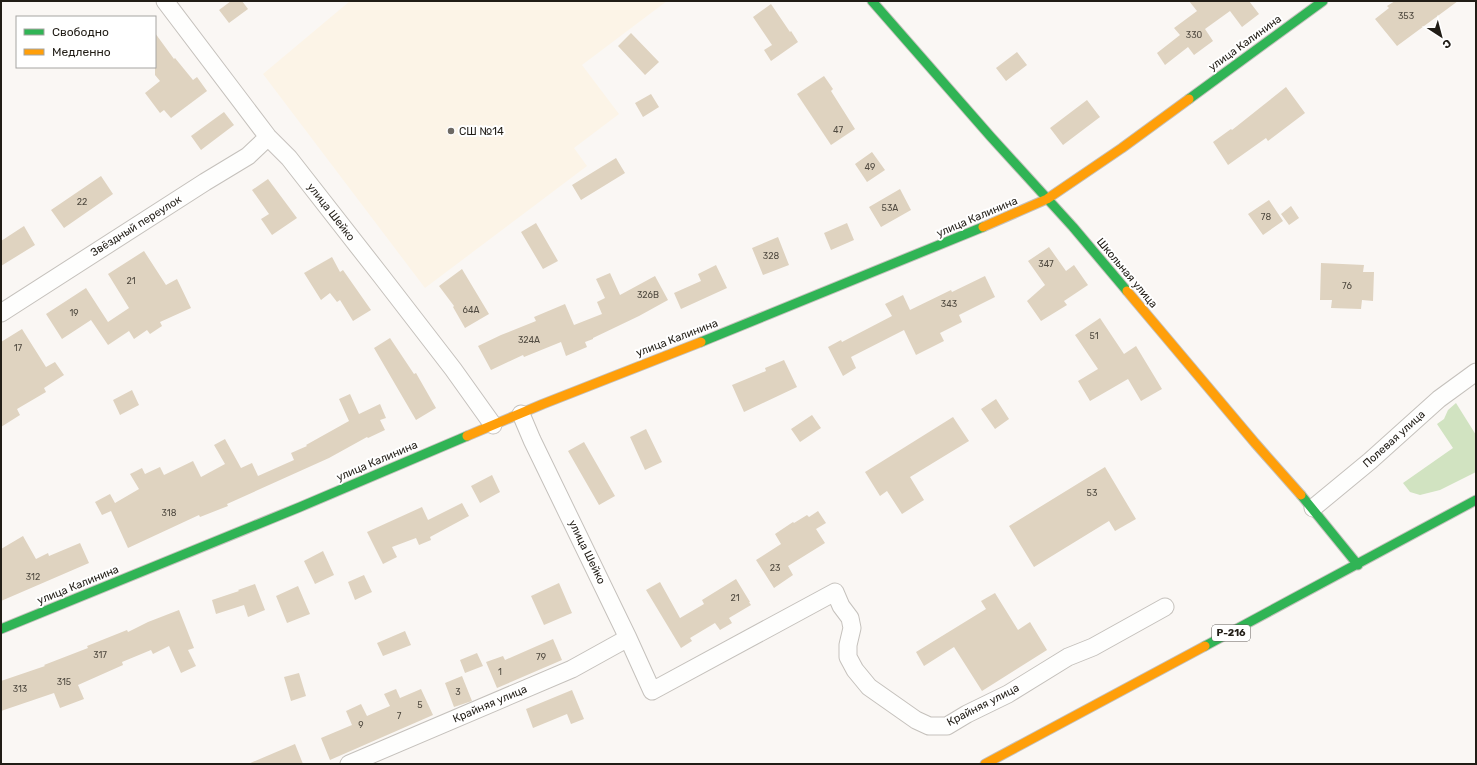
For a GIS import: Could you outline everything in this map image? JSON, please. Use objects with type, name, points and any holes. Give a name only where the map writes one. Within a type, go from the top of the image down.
[{"type":"main road","name":"Школьная улица","points":[[872,1],[1047,199],[1255,443],[1313,508],[1358,565]]},
{"type":"main road","name":"улица Калинина","points":[[1,629],[300,507],[493,425],[767,316],[1008,217],[1047,199],[1122,148],[1323,1]]},
{"type":"main road","name":"Р-216","points":[[985,764],[1358,565],[1476,500]]},
{"type":"street","name":"улица Шейко","points":[[165,1],[268,137],[289,158],[382,277],[453,369],[493,425]]},
{"type":"street","name":"Звёздный переулок","points":[[1,313],[248,156],[268,137]]},
{"type":"street","name":"Полевая улица","points":[[1313,508],[1370,461],[1439,399],[1476,372]]},
{"type":"street","name":"улица Шейко","points":[[521,414],[652,691]]},
{"type":"street","name":"Крайняя улица","points":[[652,691],[835,592],[841,606],[850,618],[852,628],[848,645],[848,657],[855,670],[869,687],[916,720],[930,726],[947,726],[967,714],[1008,694],[1068,657],[1093,647],[1165,607]]},
{"type":"street","name":"Крайняя улица","points":[[349,764],[572,669],[628,638]]},
{"type":"shaded area","name":"СШ №14","points":[[350,1],[667,1],[582,65],[619,114],[574,148],[587,166],[425,288],[263,74]]},
{"type":"green space","points":[[1456,403],[1476,435],[1476,472],[1440,490],[1420,495],[1410,492],[1403,483],[1453,448],[1437,424],[1444,419],[1448,410]]},
{"type":"building","points":[[231,1],[242,1],[248,9],[229,23],[219,10]]},
{"type":"building","points":[[1189,1],[1249,1],[1259,14],[1242,27],[1230,11],[1205,29],[1213,41],[1194,55],[1188,47],[1165,65],[1157,53],[1180,35],[1174,28],[1197,11]]},
{"type":"building","points":[[1395,1],[1458,1],[1397,46],[1375,19],[1389,8],[1387,6]]},
{"type":"building","points":[[771,4],[798,42],[771,61],[764,50],[772,45],[753,17]]},
{"type":"building","points":[[631,33],[659,62],[645,75],[618,46]]},
{"type":"building","points":[[156,34],[174,59],[175,58],[193,80],[197,77],[207,91],[171,118],[164,110],[160,113],[145,93],[160,81],[155,75]]},
{"type":"building","points":[[1017,52],[1027,65],[1006,81],[996,68]]},
{"type":"building","points":[[824,76],[833,89],[831,91],[855,129],[831,145],[797,94]]},
{"type":"building","points":[[1286,87],[1305,113],[1268,141],[1266,138],[1228,165],[1213,142],[1231,129],[1232,130]]},
{"type":"building","points":[[651,94],[659,107],[643,117],[635,103]]},
{"type":"building","points":[[1087,100],[1100,117],[1063,145],[1050,128]]},
{"type":"building","points":[[224,112],[234,125],[201,150],[191,136]]},
{"type":"building","points":[[872,152],[885,170],[867,182],[855,164]]},
{"type":"building","points":[[616,158],[625,173],[581,200],[572,185]]},
{"type":"building","points":[[101,176],[113,194],[64,228],[51,210]]},
{"type":"building","points":[[268,179],[297,218],[272,235],[261,219],[269,214],[252,190]]},
{"type":"building","points":[[900,189],[911,210],[881,227],[869,207]]},
{"type":"building","points":[[1269,200],[1283,221],[1263,235],[1248,214]]},
{"type":"building","points":[[1291,206],[1299,218],[1289,225],[1281,214]]},
{"type":"building","points":[[536,223],[558,261],[543,269],[521,232]]},
{"type":"building","points":[[847,223],[854,240],[831,250],[824,233]]},
{"type":"building","points":[[24,226],[35,245],[1,266],[1,241]]},
{"type":"building","points":[[778,237],[789,265],[763,275],[752,248]]},
{"type":"building","points":[[1049,247],[1066,271],[1074,265],[1088,285],[1064,301],[1067,305],[1041,321],[1027,301],[1045,285],[1028,261]]},
{"type":"building","points":[[144,251],[166,285],[177,279],[191,308],[160,322],[162,326],[150,334],[147,330],[134,339],[129,331],[108,345],[91,320],[62,339],[46,314],[86,288],[108,322],[129,308],[108,274]]},
{"type":"building","points":[[332,257],[340,272],[343,270],[371,310],[353,321],[340,300],[337,302],[330,293],[321,300],[304,273]]},
{"type":"building","points":[[1321,263],[1364,265],[1363,272],[1374,272],[1373,301],[1362,300],[1361,309],[1331,308],[1332,300],[1320,300]]},
{"type":"building","points":[[716,265],[727,288],[681,309],[674,293],[701,281],[698,274]]},
{"type":"building","points":[[462,269],[489,314],[465,328],[453,307],[454,306],[439,286]]},
{"type":"building","points":[[610,273],[620,295],[655,276],[668,300],[585,342],[587,347],[566,356],[561,342],[524,357],[523,355],[491,370],[478,346],[536,321],[534,317],[565,304],[574,325],[602,314],[597,302],[605,298],[596,279]]},
{"type":"building","points":[[985,276],[995,297],[959,315],[962,322],[940,333],[944,341],[916,355],[904,330],[851,357],[856,368],[843,376],[828,347],[841,340],[842,342],[892,316],[885,304],[903,295],[910,310],[951,290],[952,292]]},
{"type":"building","points":[[1100,318],[1124,354],[1136,346],[1162,389],[1141,401],[1128,379],[1090,401],[1078,381],[1098,369],[1075,335]]},
{"type":"building","points":[[22,329],[46,367],[55,362],[64,375],[44,388],[46,392],[17,409],[20,415],[1,427],[1,342]]},
{"type":"building","points":[[390,338],[414,374],[416,373],[436,408],[416,420],[374,348]]},
{"type":"building","points":[[784,360],[797,387],[744,412],[732,385],[766,371],[765,368]]},
{"type":"building","points":[[132,390],[139,405],[120,415],[113,400]]},
{"type":"building","points":[[350,394],[359,414],[380,404],[386,418],[380,420],[385,430],[368,438],[367,437],[329,458],[227,504],[228,506],[200,517],[199,515],[128,548],[111,511],[102,515],[95,502],[110,494],[115,503],[139,489],[130,474],[142,468],[145,474],[160,467],[164,475],[193,461],[201,477],[225,464],[214,445],[225,439],[241,468],[252,463],[258,476],[294,460],[291,453],[307,446],[306,445],[349,421],[339,399]]},
{"type":"building","points":[[996,399],[1009,419],[995,429],[981,409]]},
{"type":"building","points":[[812,415],[821,428],[800,442],[791,429]]},
{"type":"building","points":[[953,417],[969,441],[910,477],[924,500],[902,514],[887,491],[880,496],[865,472]]},
{"type":"building","points":[[646,429],[662,462],[645,470],[630,437]]},
{"type":"building","points":[[584,442],[615,496],[599,505],[568,451]]},
{"type":"building","points":[[1105,467],[1136,519],[1115,531],[1109,521],[1034,567],[1009,526]]},
{"type":"building","points":[[492,475],[500,492],[480,503],[471,486]]},
{"type":"building","points":[[462,503],[469,516],[430,537],[431,540],[419,545],[416,538],[392,547],[397,557],[383,564],[367,532],[422,507],[428,520]]},
{"type":"building","points":[[818,511],[826,523],[816,529],[825,543],[788,566],[793,575],[774,588],[756,560],[781,544],[775,534],[793,522],[794,523],[807,515],[809,517]]},
{"type":"building","points":[[23,536],[36,559],[48,553],[49,556],[80,543],[89,563],[1,601],[1,549]]},
{"type":"building","points":[[323,551],[334,575],[315,584],[304,561]]},
{"type":"building","points":[[364,575],[372,592],[355,600],[348,582]]},
{"type":"building","points":[[736,579],[751,605],[729,618],[732,623],[720,630],[715,623],[690,638],[692,641],[681,648],[646,590],[660,582],[680,618],[704,604],[702,600]]},
{"type":"building","points":[[559,583],[572,613],[544,625],[531,596]]},
{"type":"building","points":[[255,584],[265,610],[248,617],[244,605],[216,614],[212,600]]},
{"type":"building","points":[[298,586],[310,614],[287,623],[276,596]]},
{"type":"building","points":[[995,593],[1018,630],[1030,622],[1047,650],[982,691],[954,647],[924,666],[916,652],[986,609],[981,601]]},
{"type":"building","points":[[179,610],[194,648],[188,650],[196,666],[181,673],[169,646],[153,654],[151,650],[122,662],[123,665],[78,685],[84,699],[60,708],[54,693],[1,711],[1,681],[45,666],[44,665],[88,648],[87,646],[127,630],[128,632],[148,622]]},
{"type":"building","points":[[405,631],[411,645],[383,656],[377,643]]},
{"type":"building","points":[[553,639],[562,660],[497,688],[486,662],[503,656],[505,660]]},
{"type":"building","points":[[477,653],[483,666],[465,673],[460,660]]},
{"type":"building","points":[[299,673],[306,696],[291,701],[284,677]]},
{"type":"building","points":[[462,676],[472,701],[454,707],[445,683]]},
{"type":"building","points":[[396,689],[400,698],[421,689],[433,715],[330,760],[321,738],[352,725],[346,711],[361,704],[367,716],[390,706],[384,694]]},
{"type":"building","points":[[572,690],[584,719],[571,724],[567,714],[533,728],[526,709]]},
{"type":"building","points":[[295,744],[303,764],[248,764]]},
{"type":"traffic: fast","points":[[872,1],[991,137],[1073,227],[1127,291]]},
{"type":"traffic: fast","points":[[1189,99],[1323,1]]},
{"type":"traffic: fast","points":[[701,342],[983,227]]},
{"type":"traffic: fast","points":[[1,629],[300,507],[467,436]]},
{"type":"traffic: fast","points":[[1301,495],[1358,565]]},
{"type":"traffic: fast","points":[[1205,646],[1476,500]]},
{"type":"traffic: slow","points":[[983,227],[1047,199],[1122,148],[1189,99]]},
{"type":"traffic: slow","points":[[1127,291],[1255,443],[1301,495]]},
{"type":"traffic: slow","points":[[467,436],[543,404],[701,342]]},
{"type":"traffic: slow","points":[[985,764],[1205,646]]},
{"type":"place","name":"СШ №14","points":[[451,131]]}]
